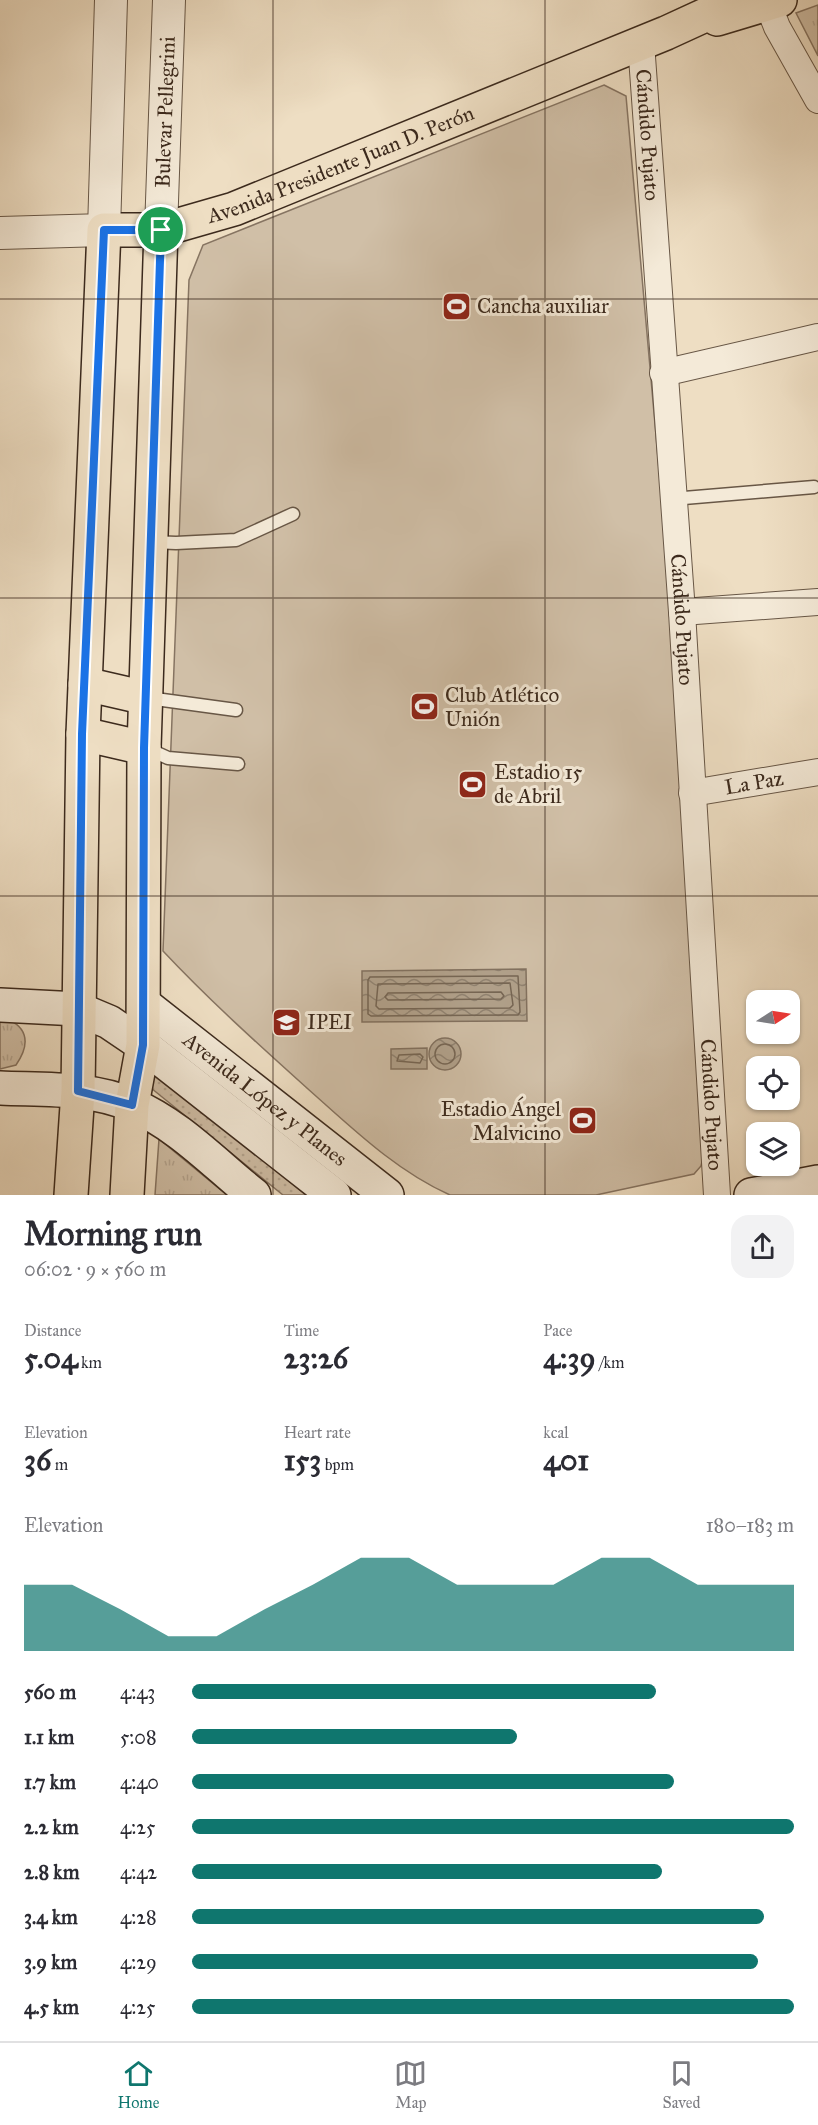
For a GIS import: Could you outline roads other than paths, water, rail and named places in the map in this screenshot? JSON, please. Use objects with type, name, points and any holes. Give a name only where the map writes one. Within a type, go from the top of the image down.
[{"type":"main road","name":"Avenida Presidente Juan D. Perón","points":[[104,230],[161,230],[234,209],[653,38],[762,1]]},
{"type":"main road","points":[[71,1195],[78,1091],[82,734],[104,230]]},
{"type":"main road","name":"Bulevar Pellegrini","points":[[127,1195],[132,1105],[143,1045],[144,748],[161,230]]},
{"type":"main road","points":[[85,684],[146,698]]},
{"type":"main road","points":[[82,734],[144,748]]},
{"type":"main road","name":"Avenida López y Planes","points":[[144,1004],[387,1195]]},
{"type":"main road","name":"Avenida López y Planes","points":[[0,1005],[78,1009],[109,1022],[143,1045],[334,1195]]},
{"type":"main road","points":[[0,1088],[78,1091],[132,1105],[160,1121],[255,1195]]},
{"type":"main road","points":[[751,1195],[818,1182]]},
{"type":"street","points":[[104,230],[111,0]]},
{"type":"street","name":"Bulevar Pellegrini","points":[[161,230],[169,0]]},
{"type":"street","points":[[762,1],[818,100]]},
{"type":"street","name":"Cándido Pujato","points":[[653,38],[663,373],[682,612],[717,1195]]},
{"type":"street","name":"Avenida Presidente Juan D. Perón","points":[[0,233],[104,230]]},
{"type":"street","points":[[663,373],[818,337]]},
{"type":"street","points":[[682,612],[818,602]]},
{"type":"street","name":"La Paz","points":[[692,793],[818,772]]},
{"type":"lane","points":[[672,499],[814,487]]},
{"type":"lane","points":[[151,542],[236,540],[292,514]]},
{"type":"lane","points":[[146,698],[236,710]]},
{"type":"lane","points":[[144,748],[168,758],[238,764]]},
{"type":"water","points":[[526,969],[527,1021],[362,1022],[362,971]]},
{"type":"water","points":[[445,1038],[456,1043],[461,1054],[456,1065],[445,1070],[434,1065],[429,1054],[434,1043]]},
{"type":"water","points":[[427,1048],[427,1069],[391,1069],[391,1049]]},
{"type":"place","name":"Cancha auxiliar","points":[[456,306]]},
{"type":"place","name":"Club Atlético Unión","points":[[424,707]]},
{"type":"place","name":"Estadio 15 de Abril","points":[[473,784]]},
{"type":"place","name":"IPEI","points":[[286,1022]]},
{"type":"place","name":"Estadio Ángel Malvicino","points":[[582,1121]]}]
